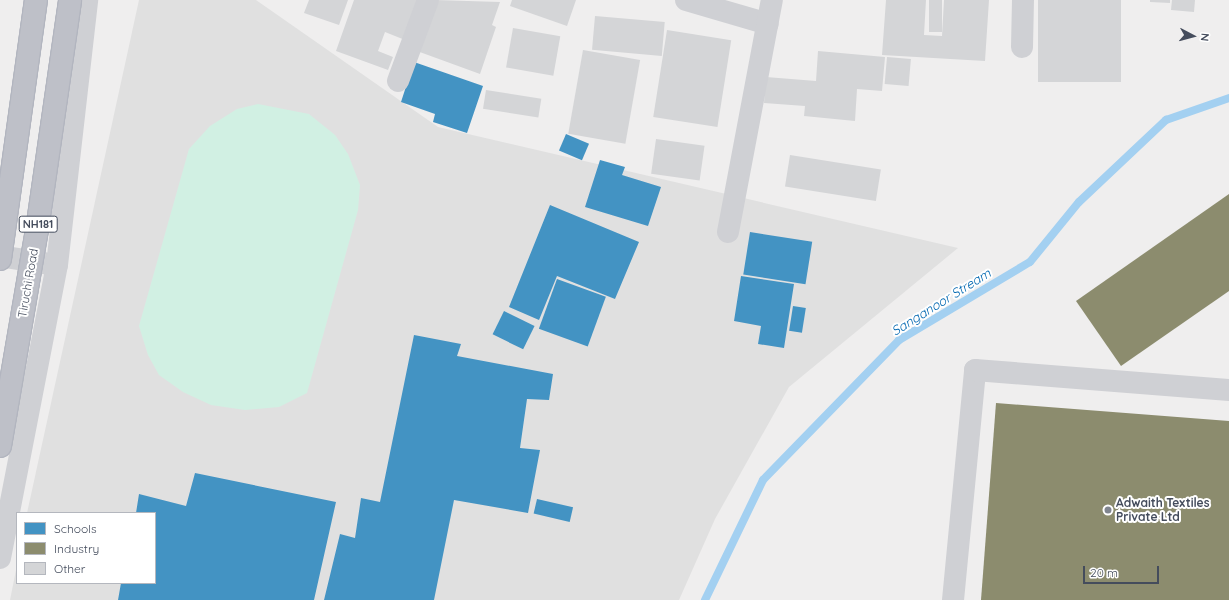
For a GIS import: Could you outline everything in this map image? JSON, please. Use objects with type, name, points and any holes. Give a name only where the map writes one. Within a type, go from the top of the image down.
[{"type":"highway","name":"NH181","points":[[0,259],[36,0]]},
{"type":"highway","name":"Tiruchi Road","points":[[0,446],[37,230],[70,0]]},
{"type":"street","points":[[0,558],[57,265],[87,0]]},
{"type":"street","points":[[398,81],[428,0]]},
{"type":"street","points":[[686,0],[768,24]]},
{"type":"street","points":[[728,232],[772,0]]},
{"type":"street","points":[[1022,46],[1023,0]]},
{"type":"street","points":[[0,256],[57,265]]},
{"type":"street","points":[[953,600],[975,370],[1229,390]]},
{"type":"shaded area","points":[[139,0],[256,0],[438,127],[958,248],[789,387],[715,519],[679,600],[10,600],[16,570],[16,584],[156,584],[156,512],[27,512]]},
{"type":"green space","points":[[258,104],[309,114],[335,135],[348,154],[360,185],[358,210],[307,393],[279,407],[245,410],[211,405],[183,392],[159,375],[148,355],[139,326],[189,149],[210,126],[237,109]]},
{"type":"building: Schools","points":[[414,62],[483,86],[467,133],[433,122],[435,114],[401,102]]},
{"type":"building: Schools","points":[[566,134],[589,144],[582,160],[559,151]]},
{"type":"building: Schools","points":[[600,160],[625,167],[622,175],[661,187],[648,226],[585,207]]},
{"type":"building: Schools","points":[[550,205],[639,242],[615,299],[557,276],[539,320],[509,307]]},
{"type":"building: Schools","points":[[750,232],[812,242],[805,284],[743,274]]},
{"type":"building: Schools","points":[[741,276],[794,284],[784,348],[758,344],[761,326],[734,321]]},
{"type":"building: Schools","points":[[557,279],[606,297],[588,347],[539,329]]},
{"type":"building: Schools","points":[[793,306],[806,308],[802,333],[789,331]]},
{"type":"building: Schools","points":[[504,311],[535,326],[523,349],[493,334]]},
{"type":"building: Schools","points":[[414,335],[461,344],[457,356],[553,374],[549,400],[527,399],[520,448],[540,450],[528,513],[454,500],[434,600],[324,600],[340,534],[355,538],[361,498],[380,502]]},
{"type":"building: Schools","points":[[195,473],[336,502],[314,600],[118,600],[121,584],[156,584],[156,512],[136,512],[139,494],[186,506]]},
{"type":"building: Schools","points":[[537,499],[573,507],[570,522],[534,514]]},
{"type":"building: Industry","points":[[1229,194],[1229,291],[1121,366],[1076,301]]},
{"type":"building: Industry","name":"Adwaith Textiles Private Ltd","points":[[996,403],[1229,421],[1229,600],[981,600]]},
{"type":"building: Other","points":[[309,0],[348,0],[339,25],[304,13]]},
{"type":"building: Other","points":[[354,0],[420,0],[405,40],[385,32],[378,51],[393,57],[388,70],[336,51]]},
{"type":"building: Other","points":[[435,0],[500,2],[492,25],[496,27],[480,74],[417,51]]},
{"type":"building: Other","points":[[512,0],[576,0],[567,26],[510,6]]},
{"type":"building: Other","points":[[886,0],[926,0],[924,35],[942,36],[944,0],[989,0],[985,61],[882,55]]},
{"type":"building: Other","points":[[929,0],[942,0],[942,32],[929,32]]},
{"type":"building: Other","points":[[1038,0],[1121,0],[1121,82],[1038,82]]},
{"type":"building: Other","points":[[1150,0],[1170,0],[1170,3],[1150,2]]},
{"type":"building: Other","points":[[1172,0],[1195,0],[1194,12],[1171,10]]},
{"type":"building: Other","points":[[595,16],[665,22],[662,56],[592,50]]},
{"type":"building: Other","points":[[513,28],[560,36],[553,76],[506,67]]},
{"type":"building: Other","points":[[667,30],[731,40],[717,127],[653,117]]},
{"type":"building: Other","points":[[583,50],[640,60],[625,144],[568,134]]},
{"type":"building: Other","points":[[818,51],[885,57],[882,91],[857,89],[855,121],[804,116],[805,106],[764,103],[766,77],[816,81]]},
{"type":"building: Other","points":[[887,57],[911,59],[909,86],[885,84]]},
{"type":"building: Other","points":[[486,90],[541,99],[538,118],[483,109]]},
{"type":"building: Other","points":[[656,139],[705,146],[700,180],[651,174]]},
{"type":"building: Other","points":[[790,155],[881,169],[876,201],[785,187]]},
{"type":"waterway","name":"Sanganoor Stream","points":[[705,600],[763,480],[899,340],[1030,262],[1079,202],[1166,120],[1229,98]]},
{"type":"place","name":"Adwaith Textiles Private Ltd","points":[[1108,510]]}]
